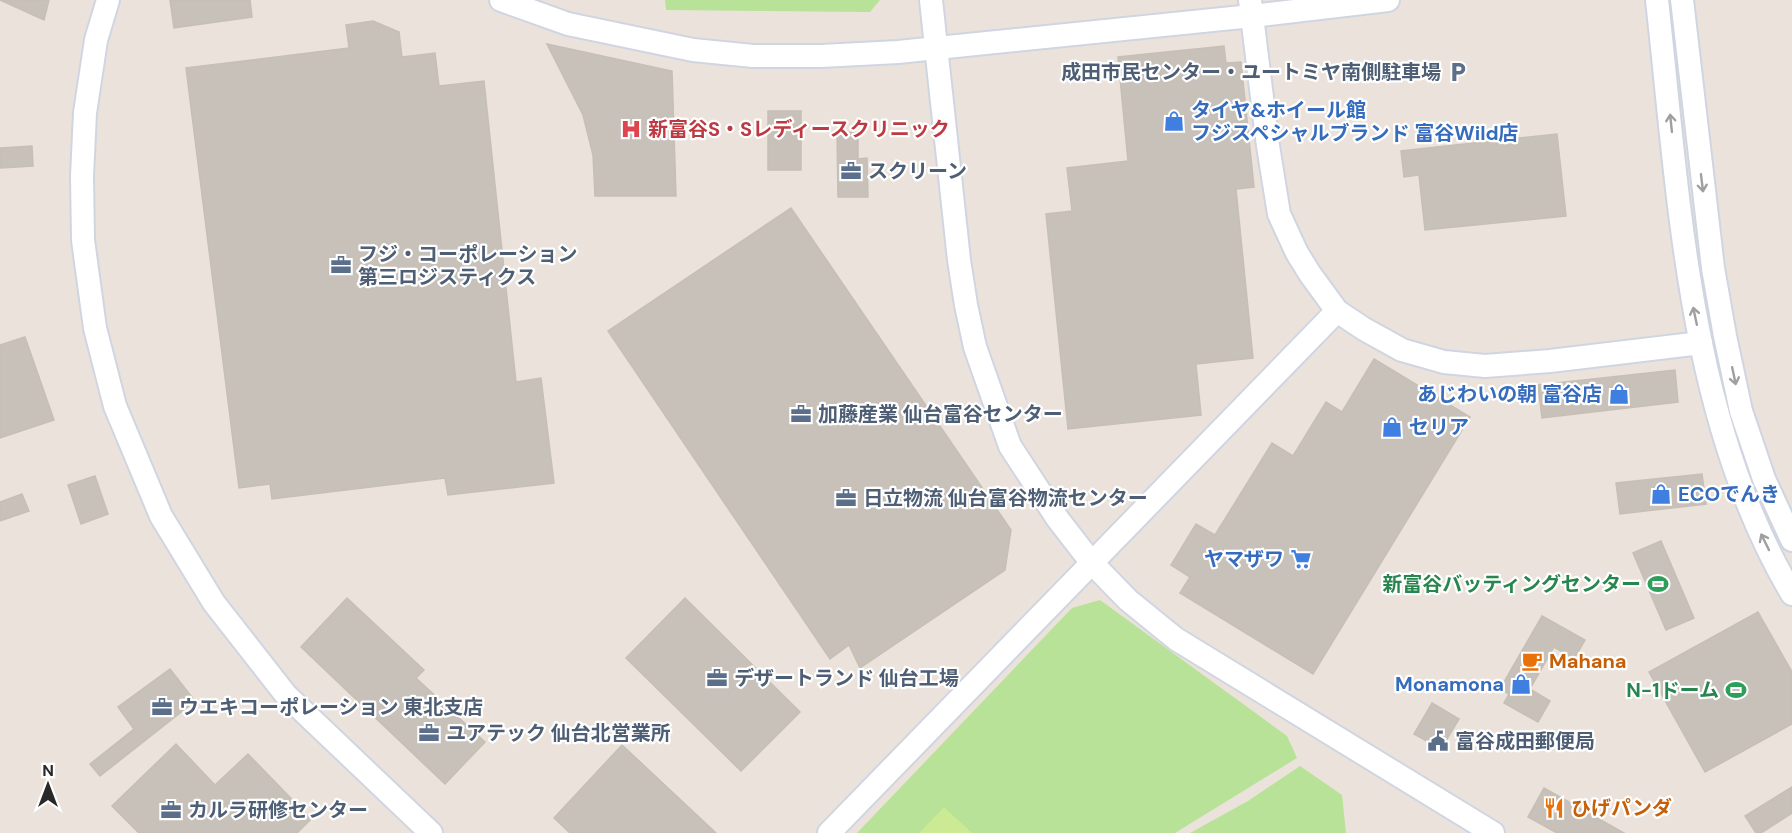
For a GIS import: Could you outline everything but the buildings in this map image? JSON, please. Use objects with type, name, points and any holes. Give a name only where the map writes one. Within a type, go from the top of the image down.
[{"type":"street","points":[[108,0],[96,40],[85,113],[82,176],[83,240],[95,328],[115,406],[161,516],[214,603],[286,695],[431,833]]},
{"type":"street","points":[[501,0],[568,24],[693,51],[753,56],[821,56],[898,52],[1251,8],[1388,0]]},
{"type":"street","points":[[931,0],[959,260],[975,347],[1010,446],[1057,518],[1091,562],[1128,600],[1176,639],[1493,833]]},
{"type":"street","points":[[1657,0],[1689,279],[1701,343],[1719,421],[1735,470],[1761,534],[1792,594]]},
{"type":"street","points":[[1682,0],[1713,268],[1725,336],[1741,411],[1764,479],[1792,540]]},
{"type":"street","points":[[1251,8],[1268,146],[1280,214],[1297,253],[1337,311],[1402,350],[1444,362],[1485,366],[1550,361],[1701,343]]},
{"type":"street","points":[[829,833],[1337,311]]},
{"type":"green space","points":[[665,0],[880,0],[870,12],[666,10]]},
{"type":"green space","points":[[1100,600],[1287,736],[1297,758],[1175,833],[857,833],[1072,608]]},
{"type":"green space","points":[[1300,766],[1342,795],[1346,833],[1190,833],[1248,801]]},
{"type":"green space","points":[[944,807],[972,833],[919,833]]},
{"type":"place","name":"成田市民センター・ユートミヤ南側駐車場","points":[[1458,72]]},
{"type":"place","name":"タイヤ&ホイール館 フジスペシャルブランド 富谷Wild店","points":[[1174,121]]},
{"type":"place","name":"新富谷S・Sレディースクリニック","points":[[631,129]]},
{"type":"place","name":"スクリーン","points":[[851,171]]},
{"type":"place","name":"フジ・コーポレーション 第三ロジスティクス","points":[[341,265]]},
{"type":"place","name":"あじわいの朝 富谷店","points":[[1619,394]]},
{"type":"place","name":"加藤産業 仙台富谷センター","points":[[801,414]]},
{"type":"place","name":"セリア","points":[[1392,427]]},
{"type":"place","name":"ECOでんき","points":[[1661,494]]},
{"type":"place","name":"日立物流 仙台富谷物流センター","points":[[846,498]]},
{"type":"place","name":"ヤマザワ","points":[[1301,559]]},
{"type":"place","name":"新富谷バッティングセンター","points":[[1658,584]]},
{"type":"place","name":"Mahana","points":[[1532,661]]},
{"type":"place","name":"デザートランド 仙台工場","points":[[717,678]]},
{"type":"place","name":"Monamona","points":[[1521,684]]},
{"type":"place","name":"N-1ドーム","points":[[1736,690]]},
{"type":"place","name":"ウエキコーポレーション 東北支店","points":[[162,707]]},
{"type":"place","name":"ユアテック 仙台北営業所","points":[[429,733]]},
{"type":"place","name":"富谷成田郵便局","points":[[1438,741]]},
{"type":"place","name":"ひげパンダ","points":[[1554,808]]},
{"type":"place","name":"カルラ研修センター","points":[[171,810]]}]
